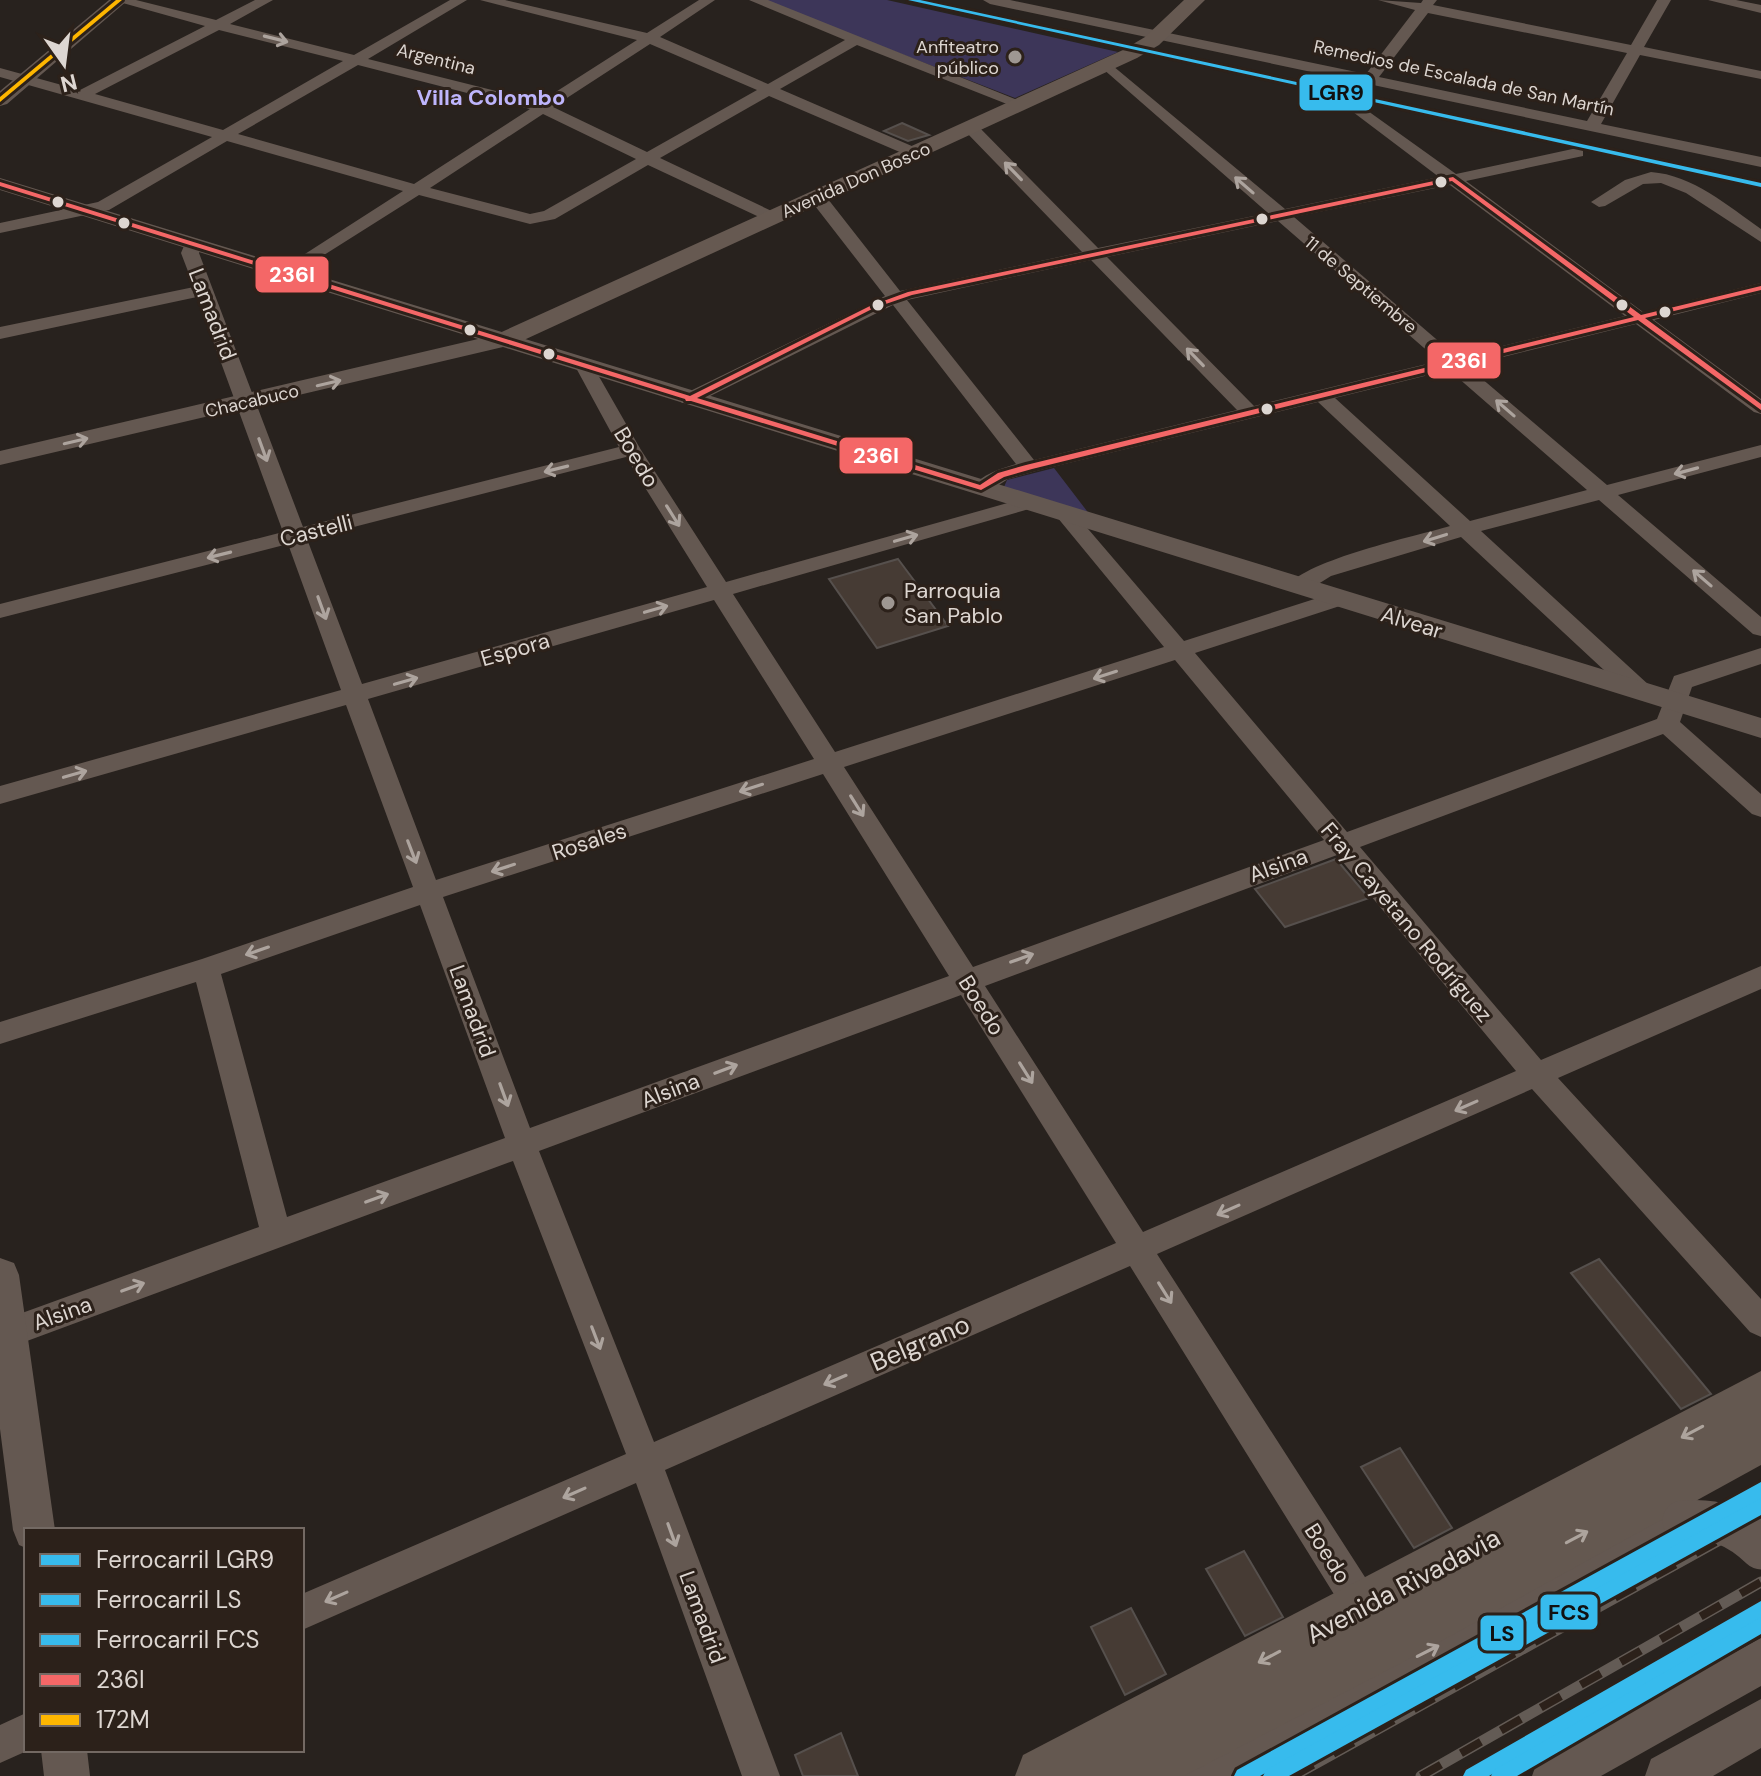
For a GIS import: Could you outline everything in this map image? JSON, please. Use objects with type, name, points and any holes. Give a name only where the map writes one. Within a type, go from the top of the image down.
[{"type":"main road","name":"Avenida Don Bosco","points":[[504,340],[1107,65],[1157,36],[1195,0]]},
{"type":"main road","name":"Avenida Rivadavia","points":[[1123,1776],[1761,1395]]},
{"type":"main road","name":"Avenida Rivadavia","points":[[1044,1776],[1374,1624],[1761,1437]]},
{"type":"street","name":"Argentina","points":[[119,0],[540,107],[772,218]]},
{"type":"street","points":[[0,100],[119,0]]},
{"type":"street","points":[[84,94],[266,0]]},
{"type":"street","points":[[0,228],[103,206],[460,0]]},
{"type":"street","points":[[487,0],[649,38],[915,153]]},
{"type":"street","points":[[286,274],[708,0]]},
{"type":"street","points":[[756,0],[1022,105]]},
{"type":"street","name":"Remedios de Escalada de San Martín","points":[[990,0],[1761,162]]},
{"type":"street","points":[[1385,0],[1427,4],[1761,75]]},
{"type":"street","points":[[1592,126],[1664,0]]},
{"type":"street","points":[[1715,0],[1761,9]]},
{"type":"street","points":[[1370,79],[1427,4]]},
{"type":"street","points":[[0,72],[524,219],[539,218],[854,41]]},
{"type":"street","name":"11 de Septiembre","points":[[1107,65],[1761,629]]},
{"type":"street","points":[[1354,106],[1761,408]]},
{"type":"street","points":[[971,128],[1250,413]]},
{"type":"street","points":[[689,399],[872,307],[897,298],[1577,153]]},
{"type":"street","points":[[1599,202],[1640,179],[1662,176],[1679,183],[1761,237]]},
{"type":"street","name":"Alvear","points":[[0,184],[1642,692],[1671,713],[1761,728]]},
{"type":"street","points":[[818,198],[1029,467]]},
{"type":"street","name":"Lamadrid","points":[[192,245],[190,253],[354,696],[522,1145],[645,1461],[761,1776]]},
{"type":"street","points":[[981,488],[1001,475],[1029,467],[1761,288]]},
{"type":"street","points":[[0,333],[204,290]]},
{"type":"street","name":"Chacabuco","points":[[0,458],[246,403],[504,340]]},
{"type":"street","name":"Boedo","points":[[584,366],[631,450],[1374,1624]]},
{"type":"street","points":[[1321,395],[1642,692]]},
{"type":"street","name":"Castelli","points":[[0,611],[631,450]]},
{"type":"street","points":[[1299,586],[1323,571],[1467,528],[1761,451]]},
{"type":"street","name":"Espora","points":[[0,795],[1029,503]]},
{"type":"street","name":"Fray Cayetano Rodríguez","points":[[1064,513],[1537,1075],[1761,1322]]},
{"type":"street","name":"Rosales","points":[[0,1033],[1338,599]]},
{"type":"street","points":[[1761,656],[1682,682],[1671,713],[1761,808]]},
{"type":"street","name":"Alsina","points":[[4,1334],[1339,842],[1671,713]]},
{"type":"street","points":[[206,968],[276,1235]]},
{"type":"street","name":"Belgrano","points":[[304,1611],[1761,977]]},
{"type":"street","points":[[0,1275],[4,1334],[34,1528]]},
{"type":"street","points":[[1184,1776],[1683,1521],[1712,1517],[1743,1532],[1761,1549]]},
{"type":"street","points":[[1555,1776],[1761,1661]]},
{"type":"street","points":[[1668,1776],[1715,1765],[1761,1722]]},
{"type":"street","points":[[0,1744],[24,1733]]},
{"type":"street","points":[[64,1752],[67,1776]]},
{"type":"shaded area","points":[[762,0],[887,0],[1118,52],[1015,98]]},
{"type":"shaded area","points":[[1054,468],[1090,515],[1004,487],[1007,480]]},
{"type":"building","points":[[902,123],[929,135],[908,141],[884,131]]},
{"type":"building","name":"Parroquia San Pablo","points":[[898,559],[948,626],[877,648],[829,579]]},
{"type":"building","points":[[1336,859],[1369,898],[1285,927],[1255,889]]},
{"type":"building","points":[[1599,1259],[1711,1394],[1681,1409],[1571,1273]]},
{"type":"building","points":[[1400,1448],[1452,1528],[1414,1548],[1361,1467]]},
{"type":"building","points":[[1244,1551],[1283,1617],[1245,1636],[1206,1569]]},
{"type":"building","points":[[1131,1608],[1166,1674],[1125,1695],[1091,1627]]},
{"type":"building","points":[[841,1733],[858,1776],[803,1776],[795,1755]]},
{"type":"railway","points":[[1293,1776],[1761,1517]]},
{"type":"railway","points":[[1421,1776],[1761,1582]]},
{"type":"rail line","name":"LGR9","points":[[911,0],[1761,185]]},
{"type":"rail line","name":"LS","points":[[1243,1776],[1761,1490]]},
{"type":"rail line","name":"FCS","points":[[1272,1776],[1761,1506]]},
{"type":"rail line","name":"LS","points":[[1472,1776],[1761,1609]]},
{"type":"rail line","name":"FCS","points":[[1500,1776],[1761,1625]]},
{"type":"transit line","name":"172M","points":[[0,100],[119,0]]},
{"type":"transit line","name":"236I","points":[[689,399],[872,307],[910,293],[1453,179],[1761,408]]},
{"type":"transit line","name":"236I","points":[[0,184],[981,488],[1001,475],[1029,467],[1761,288]]},
{"type":"place","name":"Anfiteatro público","points":[[1015,57]]},
{"type":"place","name":"Parroquia San Pablo","points":[[888,603]]},
{"type":"district","name":"Villa Colombo","points":[[491,97]]}]
